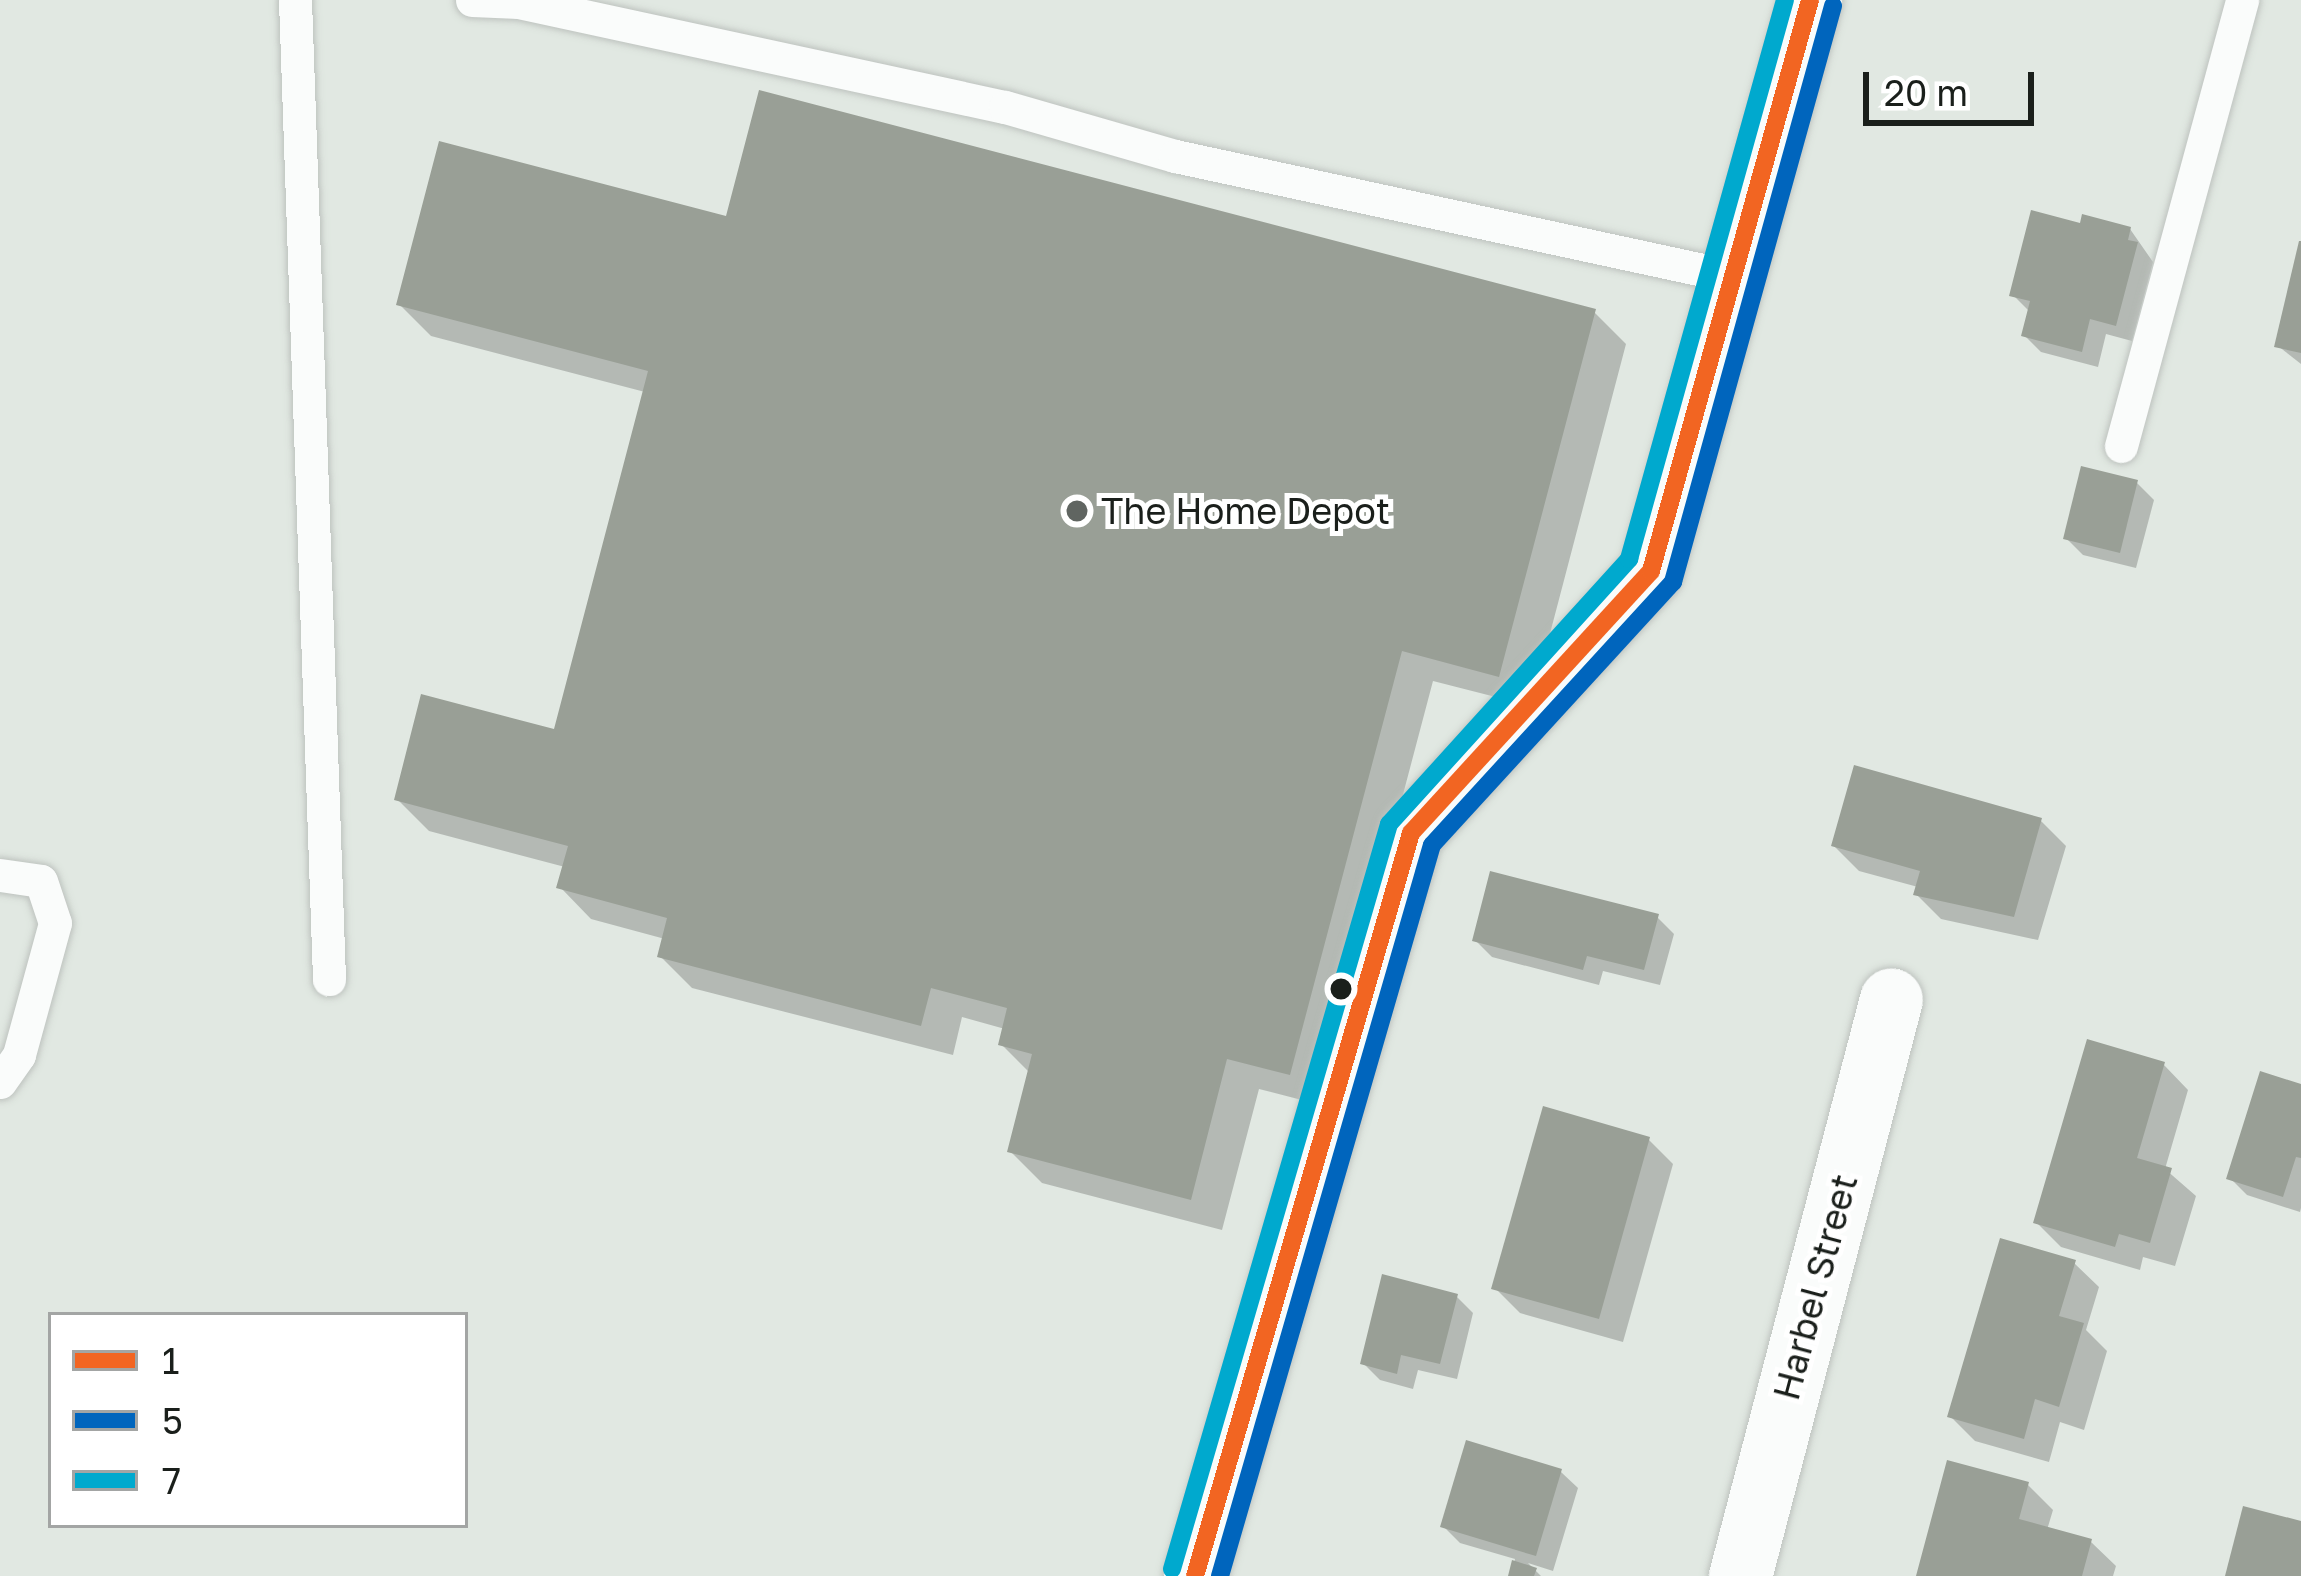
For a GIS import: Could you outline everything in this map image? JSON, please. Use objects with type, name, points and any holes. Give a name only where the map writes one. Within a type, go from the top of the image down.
[{"type":"street","points":[[1195,1576],[1411,833],[1651,571],[1810,0]]},
{"type":"street","name":"Harbel Street","points":[[1740,1576],[1891,999]]},
{"type":"lane","points":[[295,0],[329,979]]},
{"type":"lane","points":[[472,0],[519,2],[1005,106],[1174,156],[1735,278]]},
{"type":"lane","points":[[2121,446],[2242,0]]},
{"type":"lane","points":[[0,875],[41,881],[55,922],[19,1055],[0,1082]]},
{"type":"building","name":"The Home Depot","points":[[759,90],[1596,309],[1499,677],[1402,651],[1290,1075],[1227,1059],[1191,1200],[1007,1152],[1032,1054],[998,1045],[1007,1008],[931,988],[921,1026],[657,957],[667,918],[556,888],[568,846],[394,800],[421,694],[554,729],[648,371],[396,305],[439,141],[726,216]]},
{"type":"building","points":[[2031,210],[2080,223],[2082,214],[2131,227],[2128,240],[2138,242],[2116,326],[2090,319],[2082,352],[2021,336],[2030,301],[2009,296]]},
{"type":"building","points":[[2301,241],[2301,353],[2274,347]]},
{"type":"building","points":[[2081,466],[2138,480],[2120,553],[2063,539]]},
{"type":"building","points":[[1854,765],[2042,818],[2014,917],[1913,895],[1920,871],[1831,846]]},
{"type":"building","points":[[1490,871],[1659,914],[1644,970],[1587,956],[1583,970],[1472,941]]},
{"type":"building","points":[[2087,1039],[2165,1062],[2137,1158],[2172,1168],[2150,1243],[2119,1234],[2115,1247],[2033,1223]]},
{"type":"building","points":[[2260,1071],[2301,1084],[2301,1158],[2296,1157],[2283,1197],[2226,1179]]},
{"type":"building","points":[[1543,1106],[1650,1137],[1599,1319],[1491,1289]]},
{"type":"building","points":[[2000,1238],[2076,1260],[2059,1316],[2084,1323],[2059,1407],[2035,1399],[2024,1439],[1947,1417]]},
{"type":"building","points":[[1382,1274],[1458,1294],[1440,1364],[1401,1355],[1397,1374],[1360,1364]]},
{"type":"building","points":[[1466,1440],[1562,1469],[1536,1556],[1440,1527]]},
{"type":"building","points":[[1947,1460],[2029,1482],[2019,1519],[2092,1539],[2082,1576],[1916,1576]]},
{"type":"building","points":[[2243,1506],[2301,1521],[2301,1576],[2225,1576]]},
{"type":"building","points":[[1512,1560],[1537,1568],[1534,1576],[1508,1576]]},
{"type":"transit line","name":"7","points":[[1172,1569],[1389,824],[1629,559],[1785,0]]},
{"type":"transit line","name":"1","points":[[1195,1576],[1411,833],[1651,571],[1810,0]]},
{"type":"transit line","name":"5","points":[[1220,1576],[1432,845],[1673,582],[1833,6]]},
{"type":"place","name":"The Home Depot","points":[[1077,511]]}]
